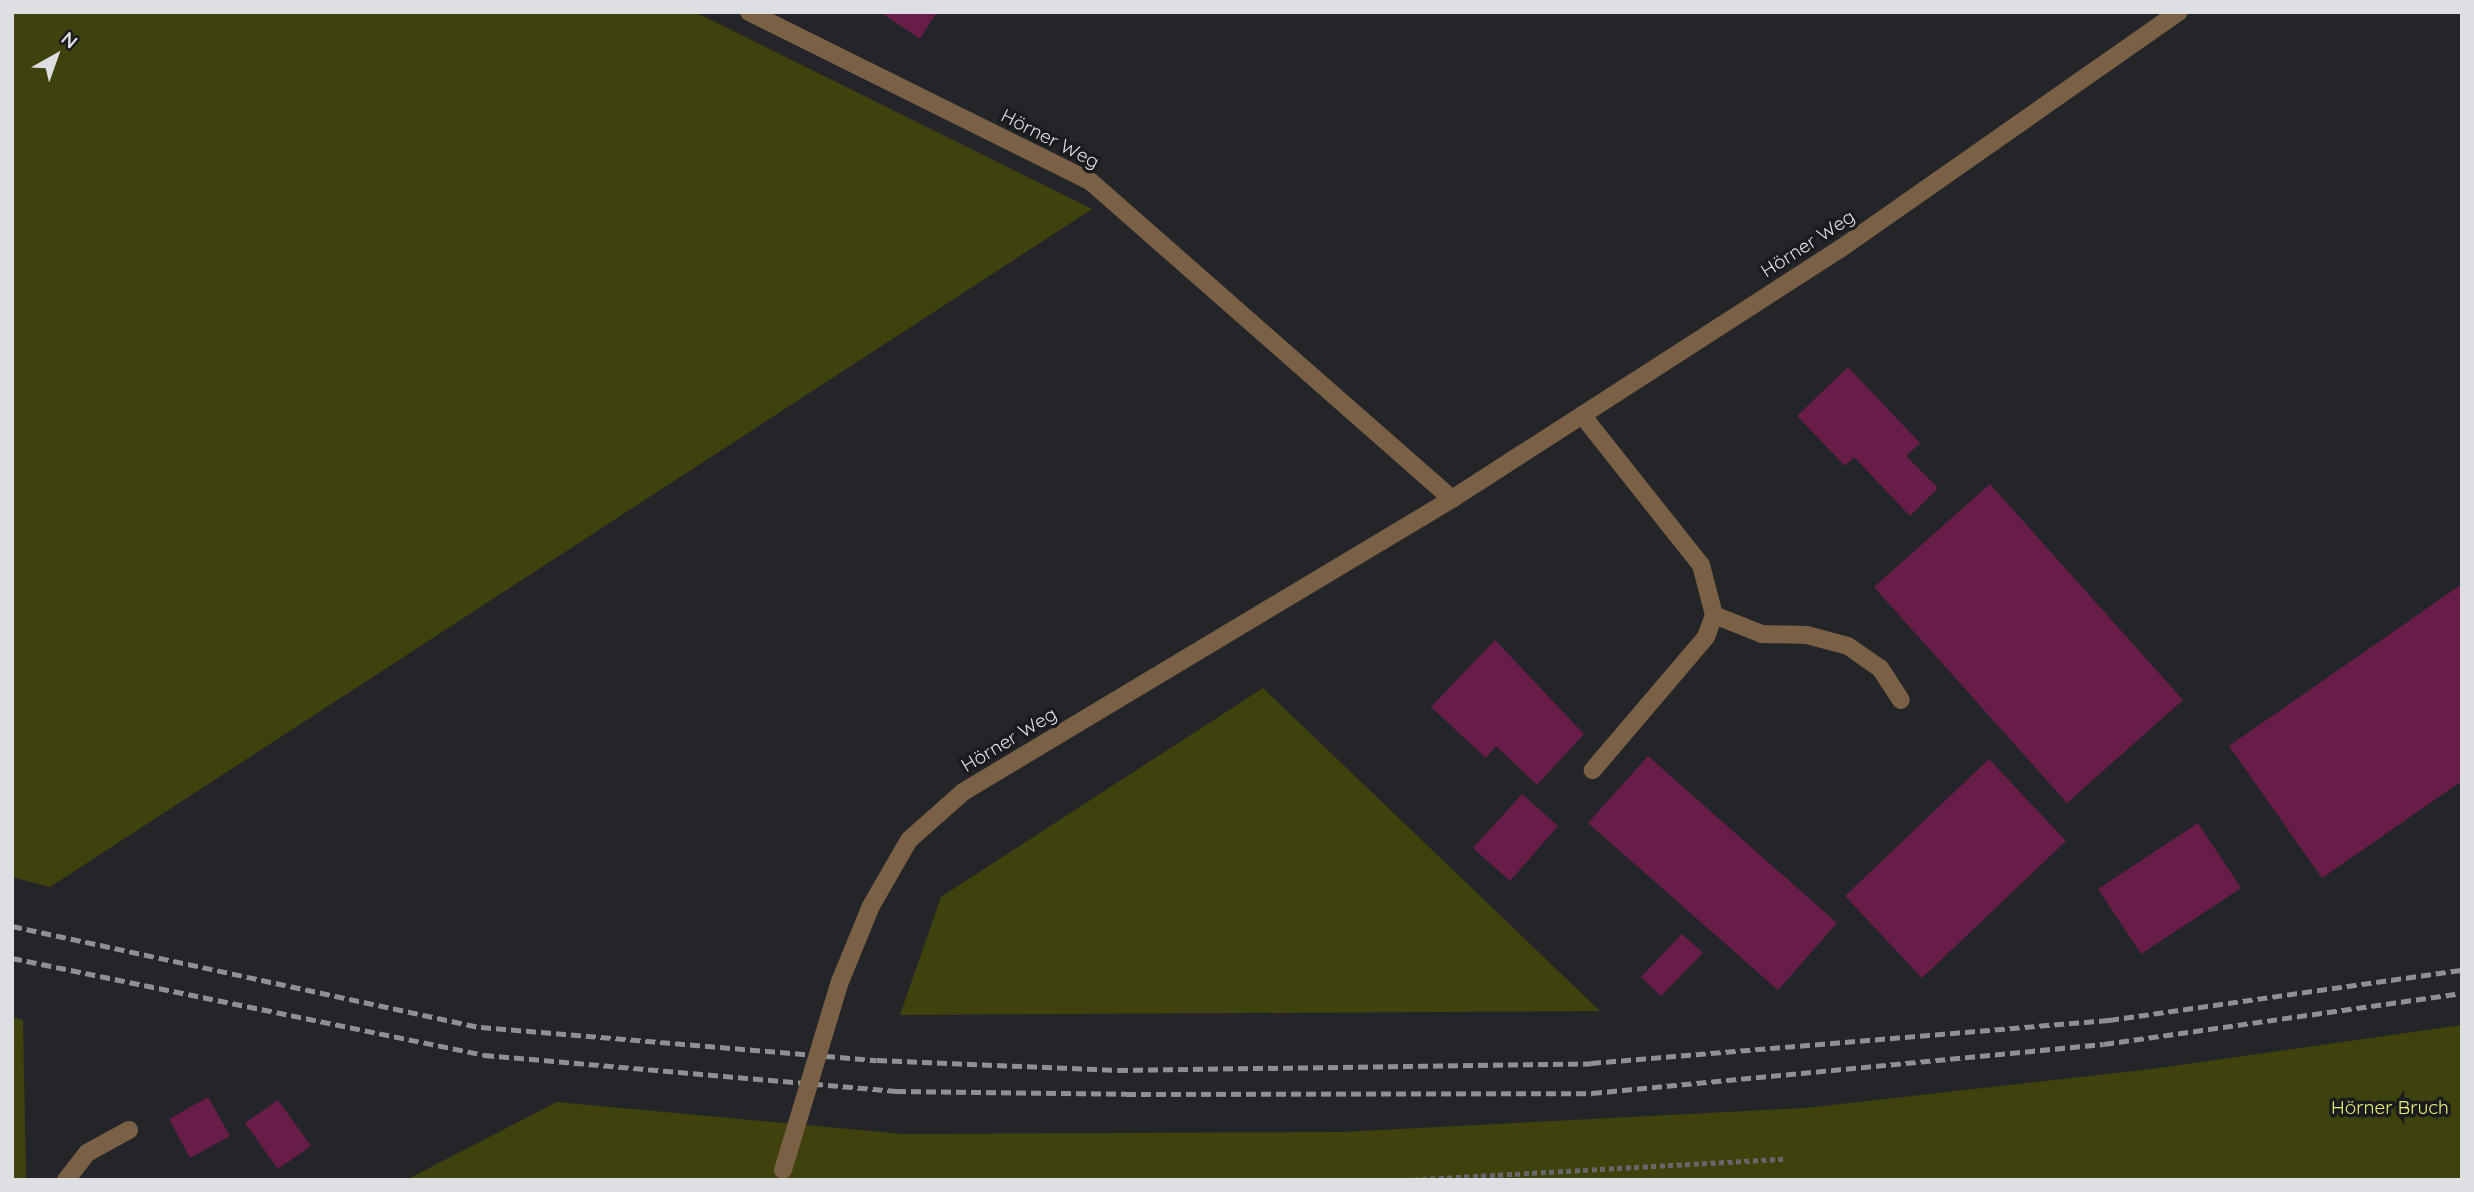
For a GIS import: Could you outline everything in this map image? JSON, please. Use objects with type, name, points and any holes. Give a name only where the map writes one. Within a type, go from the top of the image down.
[{"type":"street","name":"Hörner Weg","points":[[749,12],[1090,181],[1451,499]]},
{"type":"street","name":"Hörner Weg","points":[[782,1175],[839,984],[871,906],[909,840],[963,792],[1451,499],[1582,415],[1840,249],[2179,12]]},
{"type":"street","points":[[1582,415],[1701,565],[1714,615],[1706,637],[1592,770]]},
{"type":"street","points":[[1714,615],[1762,634],[1807,635],[1848,646],[1880,668],[1901,700]]},
{"type":"street","points":[[66,1180],[87,1153],[129,1130]]},
{"type":"path","points":[[1405,1180],[1783,1159]]},
{"type":"green space","points":[[12,12],[695,12],[1092,209],[50,887],[12,877]]},
{"type":"green space","points":[[1263,688],[1600,1011],[900,1015],[941,897]]},
{"type":"green space","points":[[12,1017],[23,1020],[26,1180],[12,1180]]},
{"type":"green space","name":"Hörner Bruch","points":[[2462,1025],[2462,1180],[406,1180],[557,1102],[903,1134],[1341,1132],[1805,1108],[2152,1069]]},
{"type":"building","points":[[880,12],[937,12],[920,39]]},
{"type":"building","points":[[1848,367],[1920,443],[1906,456],[1938,488],[1910,516],[1854,457],[1845,466],[1797,416]]},
{"type":"building","points":[[1990,484],[2183,700],[2067,803],[1874,587]]},
{"type":"building","points":[[2462,584],[2462,781],[2322,878],[2229,746]]},
{"type":"building","points":[[1495,640],[1584,734],[1537,785],[1496,746],[1486,758],[1431,707]]},
{"type":"building","points":[[1648,756],[1837,923],[1778,990],[1588,823]]},
{"type":"building","points":[[1989,759],[2066,841],[1922,978],[1845,896]]},
{"type":"building","points":[[1522,794],[1558,826],[1510,881],[1473,848]]},
{"type":"building","points":[[2198,823],[2241,888],[2141,954],[2098,889]]},
{"type":"building","points":[[1682,934],[1703,953],[1661,996],[1641,977]]},
{"type":"building","points":[[208,1097],[230,1136],[190,1158],[169,1119]]},
{"type":"building","points":[[278,1100],[311,1146],[278,1169],[245,1123]]},
{"type":"railway","points":[[12,926],[481,1027],[877,1060],[1118,1070],[1591,1063],[2109,1020],[2462,970]]},
{"type":"railway","points":[[12,958],[484,1055],[896,1091],[1126,1094],[1592,1093],[2104,1044],[2462,993]]}]
